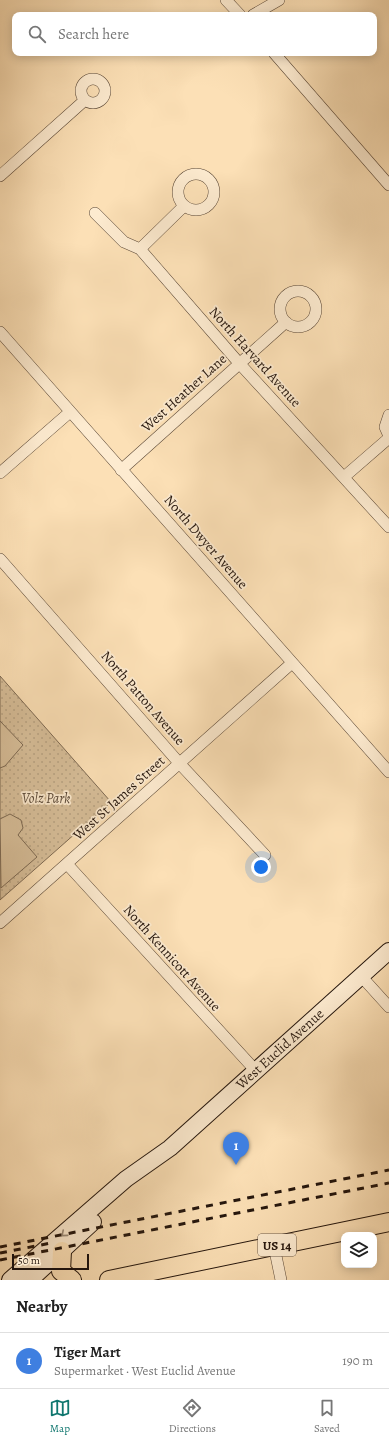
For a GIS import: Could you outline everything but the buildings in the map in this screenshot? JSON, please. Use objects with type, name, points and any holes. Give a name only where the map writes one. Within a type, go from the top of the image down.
[{"type":"main road","name":"West Euclid Avenue","points":[[10,1280],[126,1179],[170,1148],[389,951]]},
{"type":"main road","name":"West Euclid Avenue","points":[[30,1280],[142,1180],[170,1148]]},
{"type":"main road","name":"US 14","points":[[109,1280],[389,1222]]},
{"type":"main road","points":[[62,1251],[60,1266],[61,1271],[72,1280]]},
{"type":"street","points":[[226,0],[237,12]]},
{"type":"street","points":[[258,12],[279,0]]},
{"type":"street","points":[[277,56],[389,185]]},
{"type":"street","points":[[0,176],[85,100]]},
{"type":"street","points":[[140,249],[184,206]]},
{"type":"street","name":"North Harvard Avenue","points":[[95,213],[124,242],[140,249],[239,363],[389,527]]},
{"type":"street","name":"West Heather Lane","points":[[122,470],[286,322]]},
{"type":"street","name":"North Dwyer Avenue","points":[[0,332],[389,772]]},
{"type":"street","points":[[0,473],[70,412]]},
{"type":"street","points":[[344,477],[389,437],[385,427],[389,415]]},
{"type":"street","name":"North Patton Avenue","points":[[0,559],[180,764],[265,855]]},
{"type":"street","name":"West St James Street","points":[[0,922],[180,764],[292,663]]},
{"type":"street","name":"North Kennicott Avenue","points":[[67,864],[256,1071]]},
{"type":"street","points":[[361,976],[389,1007]]},
{"type":"street","points":[[274,1246],[281,1280]]},
{"type":"green space","name":"Volz Park","points":[[0,676],[111,802],[0,900]]},
{"type":"green space","points":[[0,721],[23,745],[5,766],[0,768]]},
{"type":"green space","points":[[10,814],[21,820],[23,828],[18,835],[37,857],[1,888],[0,819]]},
{"type":"railway","points":[[0,1247],[389,1170]]},
{"type":"railway","points":[[0,1260],[389,1183]]},
{"type":"railway","points":[[0,1253],[51,1243]]},
{"type":"place","name":"Tiger Mart","points":[[236,1165]]}]
